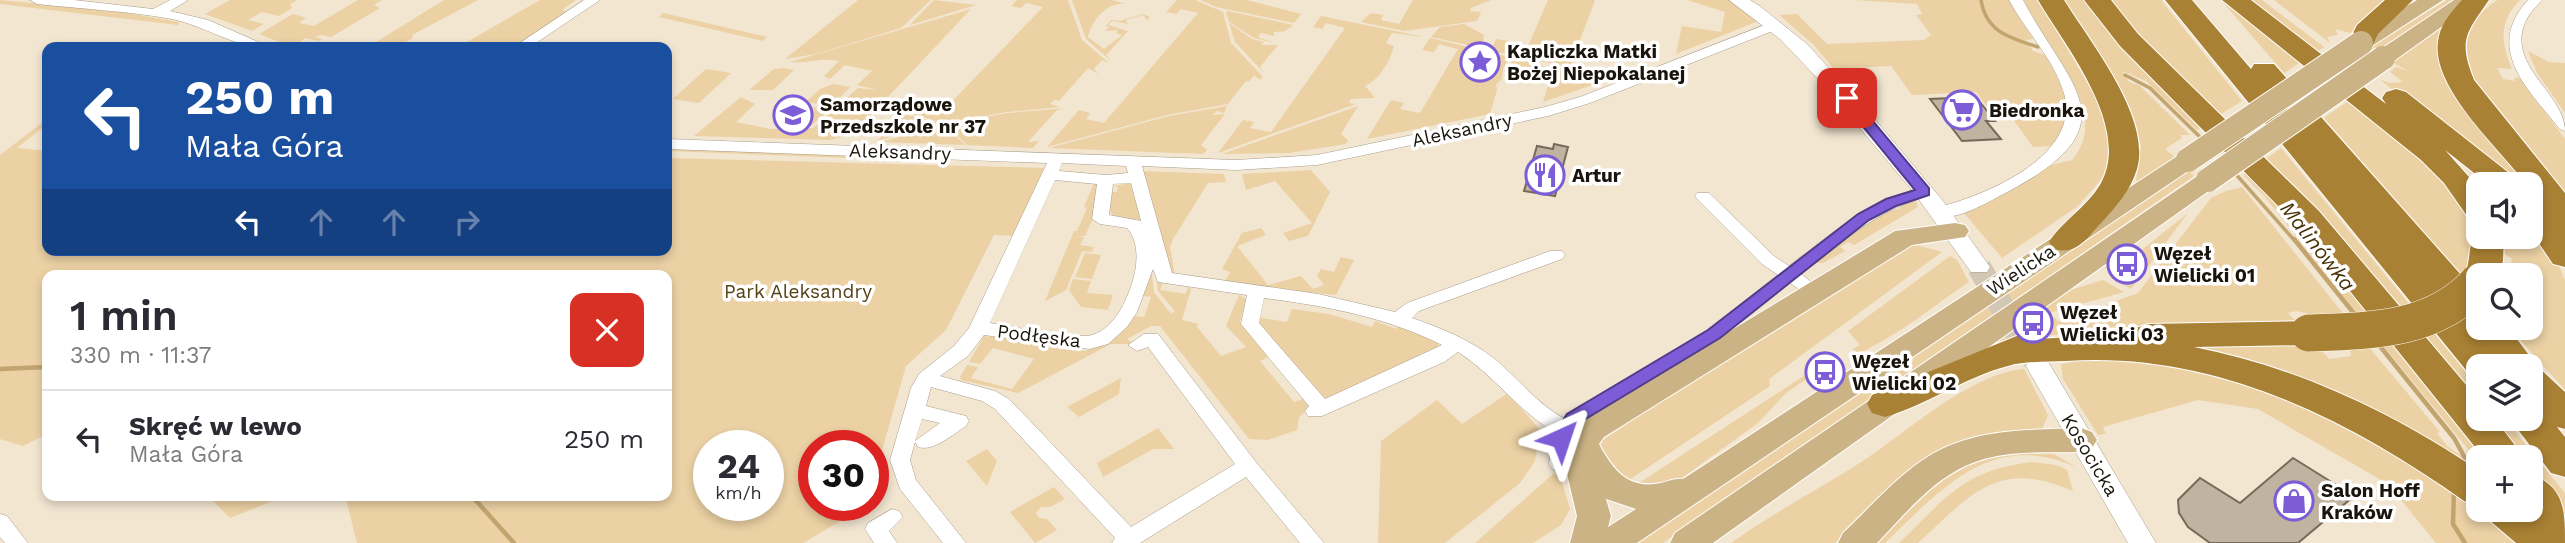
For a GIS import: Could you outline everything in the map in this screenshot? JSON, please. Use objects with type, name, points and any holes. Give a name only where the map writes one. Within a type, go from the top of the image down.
[{"type":"highway","points":[[2051,0],[2115,107],[2123,126],[2127,153],[2125,166],[2116,184],[2065,242]]},
{"type":"highway","points":[[2096,0],[2129,40],[2308,218],[2495,445]]},
{"type":"highway","points":[[2178,0],[2473,354]]},
{"type":"highway","points":[[2205,0],[2466,302]]},
{"type":"highway","points":[[2235,0],[2432,154],[2466,192]]},
{"type":"highway","points":[[2268,0],[2492,172]]},
{"type":"highway","points":[[2372,50],[2366,31],[2400,0]]},
{"type":"highway","points":[[2476,0],[2455,27],[2451,44],[2452,61],[2466,91],[2540,178],[2565,223]]},
{"type":"highway","points":[[2543,222],[2565,257]]},
{"type":"highway","points":[[1885,404],[2031,343],[2086,337],[2361,331],[2417,320],[2458,302],[2484,261]]},
{"type":"highway","points":[[2499,340],[2511,354]]},
{"type":"highway","points":[[2004,354],[2115,348],[2172,355],[2233,368],[2336,405],[2407,442],[2466,482]]},
{"type":"highway","points":[[2543,391],[2565,416]]},
{"type":"highway","points":[[2539,431],[2565,463]]},
{"type":"highway","points":[[2543,505],[2565,532]]},
{"type":"highway","points":[[2518,522],[2543,543]]},
{"type":"main road","name":"Wielicka","points":[[1687,543],[2207,180],[2432,0]]},
{"type":"main road","name":"Wielicka","points":[[1611,543],[2188,160],[2372,50],[2468,0]]},
{"type":"main road","points":[[1577,431],[1600,424],[1905,237],[1954,230]]},
{"type":"main road","points":[[1577,431],[1598,476],[1609,487],[1627,495],[1646,498],[1664,496],[1707,477]]},
{"type":"main road","points":[[1577,431],[1577,449],[1594,516],[1587,543]]},
{"type":"main road","points":[[1855,543],[1927,476],[1956,456],[2001,444],[2081,440]]},
{"type":"street","points":[[37,0],[157,12],[203,23],[250,42]]},
{"type":"street","points":[[157,12],[181,0]]},
{"type":"street","points":[[529,42],[593,0]]},
{"type":"street","points":[[1738,0],[1775,25],[1847,98],[1924,191],[1979,267]]},
{"type":"street","points":[[1954,230],[1964,207],[2033,172],[2054,157],[2074,124],[2075,113],[2068,86],[2016,0]]},
{"type":"street","points":[[2535,0],[2517,19],[2515,48],[2526,76],[2565,126]]},
{"type":"street","name":"Aleksandry","points":[[672,144],[1057,158],[1136,169],[1317,160],[1548,111],[1585,100],[1775,25]]},
{"type":"street","name":"Podłęska","points":[[955,543],[903,477],[901,460],[914,410],[926,379],[968,344],[979,328],[1057,158]]},
{"type":"street","points":[[1050,176],[1106,180],[1136,169],[1161,277],[1344,303],[1398,320],[1468,349],[1546,418],[1577,431]]},
{"type":"street","name":"Podłęska","points":[[979,328],[1090,343],[1101,339],[1125,317],[1146,262],[1138,227],[1132,223],[1100,219],[1106,180]]},
{"type":"street","points":[[1577,431],[1573,419],[1714,334],[1863,217],[1891,202],[1924,191]]},
{"type":"street","points":[[1703,196],[1748,242],[1787,275],[1815,292]]},
{"type":"street","points":[[1398,320],[1413,307],[1556,255]]},
{"type":"street","points":[[1257,292],[1250,324],[1319,410],[1437,357],[1457,344]]},
{"type":"street","points":[[1137,345],[1151,338],[1248,466],[1313,543]]},
{"type":"street","name":"Kosocicka","points":[[2038,366],[2143,543]]},
{"type":"street","points":[[926,379],[988,397],[1002,404],[1126,541],[1248,466]]},
{"type":"street","points":[[914,410],[958,421],[925,442]]},
{"type":"street","points":[[1559,464],[1558,447],[1577,431]]},
{"type":"street","points":[[886,543],[876,528],[892,517]]},
{"type":"street","points":[[0,522],[17,543]]},
{"type":"green space","points":[[0,0],[121,12],[179,22],[178,25],[0,4]]},
{"type":"green space","points":[[230,0],[297,0],[290,4],[292,8],[279,16],[262,12],[248,20],[264,24],[252,31],[205,14]]},
{"type":"green space","points":[[358,0],[382,0],[374,5],[380,8],[331,37],[315,37],[322,39],[318,41],[305,38],[300,42],[279,42],[259,34],[293,14],[306,18],[299,23],[314,26]]},
{"type":"green space","points":[[444,0],[478,0],[412,35],[413,38],[406,42],[376,42]]},
{"type":"green space","points":[[540,0],[576,0],[563,9],[566,13],[522,42],[467,42]]},
{"type":"green space","points":[[858,0],[931,0],[901,28],[816,54],[785,59]]},
{"type":"green space","points":[[934,0],[976,5],[910,25]]},
{"type":"green space","points":[[1017,0],[1068,0],[1082,40],[1109,63],[1102,60],[1094,69],[1098,74],[1088,68],[1059,101],[1054,100],[1050,104],[1060,107],[1007,112],[943,123],[905,112],[914,104],[924,108],[920,112],[938,116],[1043,7],[1026,3],[1021,8],[1011,6]]},
{"type":"green space","points":[[1072,0],[1112,0],[1126,4],[1107,9],[1093,24],[1088,37],[1104,49],[1122,35],[1116,33],[1118,30],[1105,31],[1109,27],[1106,26],[1111,20],[1119,21],[1143,14],[1150,17],[1147,20],[1143,15],[1126,20],[1128,24],[1112,21],[1108,25],[1128,31],[1106,55],[1111,61],[1086,39]]},
{"type":"green space","points":[[1177,0],[1195,0],[1223,12],[1231,43],[1263,77],[1260,80],[1254,75],[1249,82],[1246,81],[1228,104],[1167,115],[1047,147],[1079,110],[1090,113],[1086,119],[1104,123],[1198,13],[1181,9],[1176,14],[1166,12]]},
{"type":"green space","points":[[1200,0],[1247,0],[1301,14],[1294,23],[1216,7]]},
{"type":"green space","points":[[1413,0],[1491,0],[1471,8],[1470,11],[1481,12],[1477,21],[1404,31],[1361,22],[1371,13],[1383,15],[1381,20],[1399,24]]},
{"type":"green space","points":[[1548,0],[1595,0],[1570,67],[1491,51],[1496,39],[1509,41],[1506,47],[1526,51]]},
{"type":"green space","points":[[1687,0],[1729,0],[1761,20],[1676,54],[1682,26],[1721,32],[1725,12]]},
{"type":"green space","points":[[1855,0],[2010,0],[2033,39],[2026,40],[2033,51],[2045,55],[2062,89],[2066,111],[2060,134],[2051,146],[2033,147],[2005,108],[1988,108],[1976,92],[1912,95],[1891,66],[1834,69],[1813,44],[1779,15],[1797,14],[1827,44],[1924,40],[1931,35],[1916,15],[1922,14],[1917,4]]},
{"type":"green space","points":[[2024,0],[2039,0],[2107,117],[2110,169],[2078,206],[2002,258],[1964,213],[2051,165],[2072,160],[2083,141],[2085,120],[2071,78]]},
{"type":"green space","points":[[2060,0],[2086,0],[2107,29],[2206,125],[2197,130],[2146,81],[2122,71],[2129,82],[2139,85],[2190,135],[2180,135],[2182,138],[2165,149],[2175,157],[2136,182],[2141,146],[2132,120]]},
{"type":"green space","points":[[2103,0],[2161,0],[2242,101],[2216,117]]},
{"type":"green space","points":[[2221,0],[2229,0],[2305,59],[2284,73]]},
{"type":"green space","points":[[2246,0],[2262,0],[2324,47],[2315,53]]},
{"type":"green space","points":[[2274,0],[2393,0],[2389,7],[2350,33],[2335,29],[2338,35],[2327,37],[2330,43]]},
{"type":"green space","points":[[2447,0],[2453,0],[2376,52],[2369,48]]},
{"type":"green space","points":[[2498,0],[2520,0],[2508,16],[2504,33],[2512,69],[2497,68],[2503,79],[2515,81],[2514,78],[2520,78],[2565,139],[2565,199],[2490,105],[2467,67],[2463,52],[2466,36],[2485,9]]},
{"type":"green space","points":[[971,9],[854,133],[831,140],[694,136],[741,97],[755,104],[736,122],[771,129],[813,128],[858,88],[877,90],[857,85],[872,71],[845,65],[830,79],[824,76],[839,61],[790,62]]},
{"type":"green space","points":[[1226,12],[1293,25],[1285,31],[1274,32],[1274,36],[1261,33],[1258,37],[1275,43],[1254,38],[1229,22]]},
{"type":"green space","points":[[663,13],[767,37],[763,41],[659,17]]},
{"type":"green space","points":[[1321,16],[1425,37],[1392,33],[1386,43],[1394,46],[1387,63],[1380,74],[1365,86],[1375,98],[1351,99],[1349,103],[1356,104],[1218,153],[1243,120],[1254,122],[1250,128],[1271,132],[1345,28],[1326,23],[1322,29],[1313,27]]},
{"type":"green space","points":[[2447,20],[2443,34],[2528,172],[2499,172],[2379,79],[2389,83],[2403,82],[2390,72],[2396,67],[2408,71],[2392,62]]},
{"type":"green space","points":[[1229,23],[1252,39],[1264,42],[1261,45],[1278,45],[1260,67],[1265,74],[1235,42]]},
{"type":"green space","points":[[1464,24],[1484,35],[1483,43],[1489,44],[1486,49],[1431,37],[1440,27]]},
{"type":"green space","points":[[1430,38],[1510,57],[1503,69],[1502,79],[1496,84],[1497,90],[1490,114],[1367,139],[1391,100],[1404,103],[1400,109],[1420,113],[1458,49],[1439,44],[1434,52],[1422,50]]},
{"type":"green space","points":[[2528,51],[2549,62],[2565,63],[2565,113],[2537,73]]},
{"type":"green space","points":[[1513,58],[1601,82],[1543,102],[1550,78],[1505,77]]},
{"type":"green space","points":[[706,69],[731,73],[699,103],[673,99]]},
{"type":"green space","points":[[774,69],[794,70],[773,90],[749,90]]},
{"type":"green space","points":[[833,84],[850,87],[832,106],[806,102],[820,89]]},
{"type":"green space","points":[[2354,97],[2410,144],[2447,183],[2466,211],[2466,249],[2477,249],[2470,263],[2466,263],[2463,276],[2324,118]]},
{"type":"green space","points":[[803,105],[829,110],[811,126],[782,125]]},
{"type":"green space","points":[[1227,106],[1224,113],[1216,111],[1213,115],[1225,114],[1201,145],[1207,150],[1203,154],[1049,148],[1169,116]]},
{"type":"green space","points":[[1358,106],[1341,134],[1348,140],[1346,144],[1289,153],[1222,154]]},
{"type":"green space","points":[[1067,108],[1057,110],[1028,142],[1039,141],[1033,148],[967,145],[945,124],[1008,113]]},
{"type":"green space","points":[[904,114],[941,123],[877,141]]},
{"type":"green space","name":"Park Aleksandry","points":[[42,123],[42,128],[17,148],[42,150],[42,256],[672,256],[672,158],[1046,168],[1018,236],[994,235],[946,330],[906,366],[888,430],[798,430],[798,521],[840,521],[803,543],[357,543],[346,501],[672,501],[672,270],[42,270],[42,436],[23,446],[0,439],[0,155]]},
{"type":"green space","points":[[944,125],[965,145],[880,142]]},
{"type":"green space","points":[[2281,148],[2414,310],[2397,315],[2262,162]]},
{"type":"green space","points":[[672,149],[850,155],[848,158],[672,151]]},
{"type":"green space","points":[[2251,169],[2379,318],[2362,320],[2265,197],[2243,175]]},
{"type":"green space","points":[[1311,170],[1330,192],[1308,236],[1289,241],[1283,233],[1312,223],[1275,181],[1246,190],[1242,174]]},
{"type":"green space","points":[[2188,170],[2194,176],[1663,543],[1638,543]]},
{"type":"green space","points":[[1141,171],[1224,174],[1226,182],[1208,183],[1173,239],[1170,247],[1175,275],[1168,272],[1155,212]]},
{"type":"green space","points":[[1094,183],[1097,183],[1098,207],[1085,236],[1073,236],[1084,237],[1080,245],[1094,247],[1092,252],[1082,251],[1066,290],[1045,301],[1074,231],[1077,231],[1087,208],[1084,207]]},
{"type":"green space","points":[[1130,183],[1143,228],[1140,220],[1114,217],[1109,210],[1111,192],[1117,192],[1118,187],[1113,186]]},
{"type":"green space","points":[[2242,187],[2350,322],[2296,311],[2288,313],[2301,327],[2084,331],[1989,344],[2067,291],[2103,280],[2124,292],[2049,313],[2059,322],[2138,293],[2211,198]]},
{"type":"green space","points":[[1915,199],[1918,207],[1854,245],[1848,242],[1840,247],[1845,251],[1823,263],[1809,263],[1879,213],[1899,209],[1906,201]]},
{"type":"green space","points":[[2188,213],[2131,289],[2110,277],[2120,266],[2125,269],[2132,264],[2128,261]]},
{"type":"green space","points":[[1261,228],[1266,235],[1237,246],[1268,285],[1301,276],[1313,289],[1324,285],[1317,276],[1321,269],[1334,272],[1341,257],[1354,260],[1336,295],[1224,283],[1230,272],[1222,269],[1242,233]]},
{"type":"green space","points":[[2543,235],[2552,249],[2565,280],[2565,390],[2543,365],[2543,354],[2533,354],[2521,340],[2543,340],[2543,263],[2511,263],[2512,259],[2505,254],[2504,249],[2543,249]]},
{"type":"green space","points":[[1913,244],[1942,252],[1769,379],[1770,386],[1620,486],[1598,450],[1603,440],[1744,344]]},
{"type":"green space","points":[[1085,253],[1101,255],[1092,279],[1075,277]]},
{"type":"green space","points":[[1950,256],[1957,260],[1969,282],[1888,338],[1859,353],[1852,349],[1860,345],[1848,331]]},
{"type":"green space","points":[[1151,268],[1154,292],[1171,314],[1175,311],[1158,291],[1157,282],[1163,283],[1160,290],[1186,294],[1188,287],[1191,289],[1182,320],[1198,324],[1197,327],[1221,356],[1246,347],[1226,326],[1239,295],[1246,299],[1240,322],[1270,356],[1260,361],[1294,402],[1306,398],[1312,406],[1299,417],[1297,430],[1268,440],[1249,439],[1160,326],[1151,326],[1127,339],[1135,344],[1111,344],[1018,393],[961,380],[967,365],[978,367],[971,378],[1012,389],[1034,359],[993,348],[980,364],[969,362],[984,336],[1060,344],[1059,349],[1086,351],[1133,316],[1144,317],[1151,297],[1140,295]]},
{"type":"green space","points":[[1073,279],[1091,281],[1087,293],[1113,295],[1108,310],[1081,307],[1069,290]]},
{"type":"green space","points":[[1292,309],[1329,314],[1372,327],[1375,321],[1396,329],[1398,326],[1438,343],[1439,348],[1328,398],[1321,397],[1255,317],[1287,322]]},
{"type":"green space","points":[[2434,333],[2466,372],[2466,400],[2416,338]]},
{"type":"green space","points":[[2315,343],[2329,359],[2351,356],[2350,346],[2368,346],[2440,432],[2437,433],[2447,446],[2466,459],[2466,473],[2452,463],[2152,344]]},
{"type":"green space","points":[[2381,343],[2397,343],[2478,445],[2466,447]]},
{"type":"green space","points":[[2068,358],[2109,358],[2200,368],[2319,408],[2466,495],[2466,522],[2499,522],[2519,543],[2436,543],[2388,484],[2258,409],[2198,400],[2103,427],[2106,434],[2098,435],[2063,379],[2061,364],[2070,363]]},
{"type":"green space","points":[[2024,369],[2048,415],[2042,429],[1919,465],[1835,543],[1731,543],[1863,461],[1961,392],[2004,373]]},
{"type":"green space","points":[[1810,372],[1812,375],[1786,393],[1758,423],[1668,488],[1628,490]]},
{"type":"green space","points":[[1121,378],[1119,394],[1079,417],[1067,407]]},
{"type":"green space","points":[[1508,393],[1540,430],[1535,461],[1520,483],[1445,543],[1378,543],[1381,441],[1437,400],[1462,424]]},
{"type":"green space","points":[[1158,428],[1174,449],[1153,449],[1103,477],[1097,463]]},
{"type":"green space","points":[[2490,431],[2515,431],[2526,445],[2501,445]]},
{"type":"green space","points":[[987,449],[997,461],[987,486],[966,461]]},
{"type":"green space","points":[[2038,450],[2054,454],[2076,467],[2045,457],[2018,455],[1993,460],[1969,471],[1947,486],[1885,543],[1873,543],[1947,474],[1984,456]]},
{"type":"green space","points":[[2032,462],[2056,465],[2067,470],[2073,491],[2025,478],[2005,480],[1987,486],[1971,496],[1918,543],[1899,543],[1944,500],[1972,479],[2008,466]]},
{"type":"green space","points":[[2543,466],[2565,493],[2565,524],[2543,497]]},
{"type":"green space","points":[[1553,474],[1560,476],[1570,509],[1561,525],[1533,543],[1475,543]]},
{"type":"green space","points":[[1054,487],[1065,499],[1050,507],[1041,507],[1036,513],[1039,518],[1047,519],[1057,530],[1035,543],[1010,512]]},
{"type":"green space","points":[[213,501],[273,501],[230,518]]},
{"type":"building","name":"Biedronka","points":[[1976,97],[1995,121],[1986,121],[2001,139],[1962,141],[1930,99]]},
{"type":"building","name":"Artur","points":[[1554,144],[1568,147],[1555,196],[1524,191],[1537,146],[1553,149]]},
{"type":"building","name":"Salon Hoff Kraków","points":[[2293,458],[2354,496],[2298,543],[2210,543],[2188,527],[2179,513],[2178,500],[2200,478],[2240,503]]},
{"type":"waterway","name":"Malinówka","points":[[1981,0],[1988,20],[1994,27],[2009,37],[2038,47]]},
{"type":"waterway","name":"Malinówka","points":[[2125,75],[2150,88],[2202,139]]},
{"type":"waterway","name":"Malinówka","points":[[2233,171],[2295,241]]},
{"type":"waterway","name":"Malinówka","points":[[2294,239],[2356,316]]},
{"type":"waterway","name":"Malinówka","points":[[2379,345],[2454,438],[2465,458]]},
{"type":"waterway","points":[[0,369],[42,367]]},
{"type":"waterway","name":"Malinówka","points":[[2454,490],[2453,524],[2465,543]]},
{"type":"waterway","points":[[476,501],[514,543]]},
{"type":"tunnel","points":[[1979,267],[2034,361]]},
{"type":"place","name":"Kapliczka Matki Bożej Niepokalanej","points":[[1480,62]]},
{"type":"place","name":"Biedronka","points":[[1962,110]]},
{"type":"place","name":"Samorządowe Przedszkole nr 37","points":[[793,115]]},
{"type":"place","name":"Artur","points":[[1545,175]]},
{"type":"place","name":"Węzeł Wielicki 01","points":[[2127,264]]},
{"type":"place","name":"Węzeł Wielicki 03","points":[[2033,323]]},
{"type":"place","name":"Węzeł Wielicki 02","points":[[1825,372]]},
{"type":"place","name":"Salon Hoff Kraków","points":[[2294,501]]},
{"type":"route","points":[[1561,438],[1564,428],[1573,419],[1714,334],[1863,217],[1891,202],[1924,191],[1847,98]]}]
